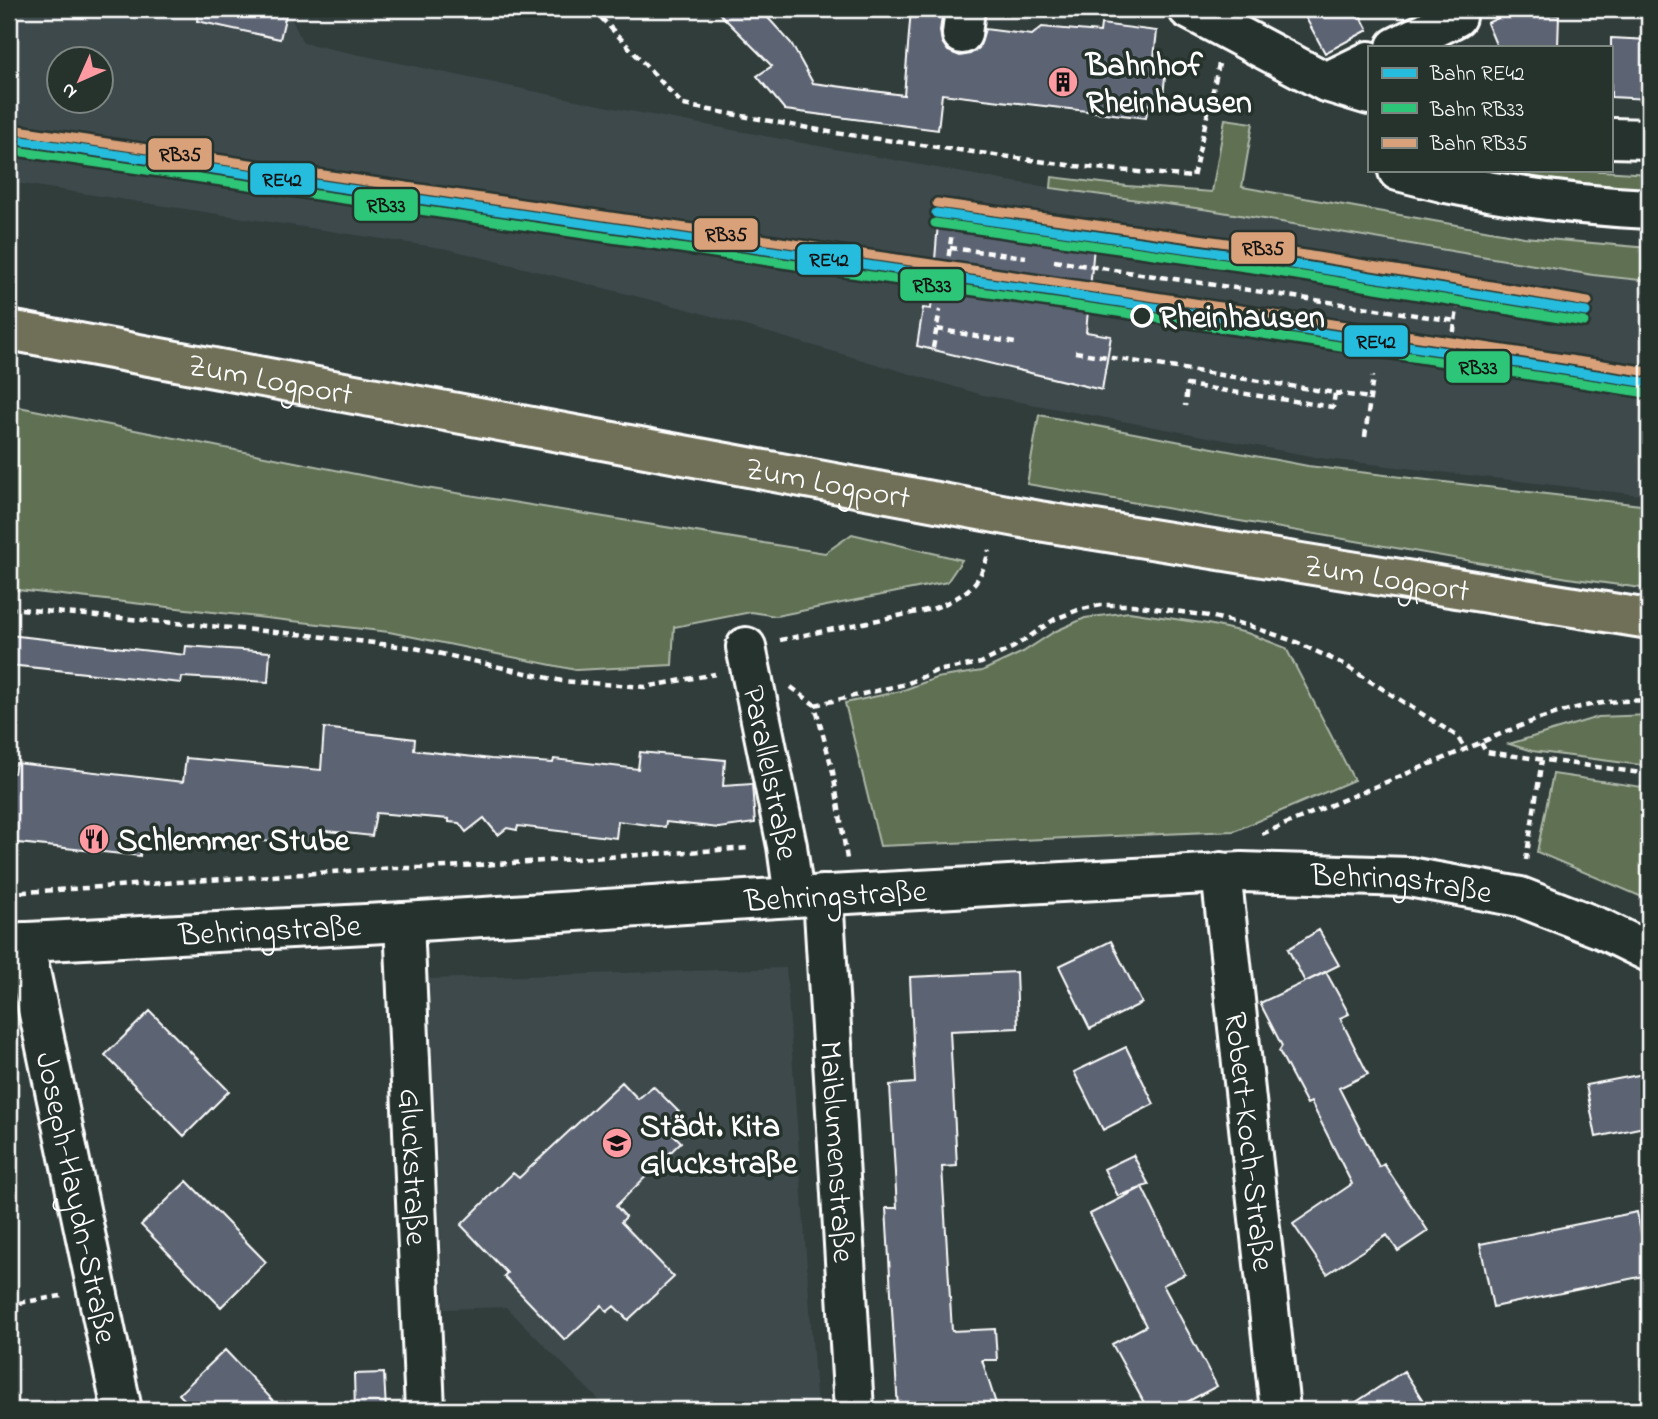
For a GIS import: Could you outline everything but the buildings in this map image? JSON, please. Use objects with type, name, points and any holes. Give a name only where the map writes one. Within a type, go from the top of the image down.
[{"type":"main road","name":"Zum Logport","points":[[9,330],[1039,521],[1649,619]]},
{"type":"street","points":[[1188,9],[1326,82],[1368,95]]},
{"type":"street","points":[[1398,46],[1457,17]]},
{"type":"street","points":[[1326,82],[1368,61]]},
{"type":"street","points":[[1612,138],[1649,139]]},
{"type":"street","points":[[1408,172],[1448,176],[1505,195],[1649,209]]},
{"type":"street","name":"Parallelstraße","points":[[750,664],[787,846],[823,895]]},
{"type":"street","name":"Behringstraße","points":[[17,943],[1231,872],[1409,877],[1520,897],[1602,929],[1649,952]]},
{"type":"street","name":"Robert-Koch-Straße","points":[[1231,872],[1280,1410]]},
{"type":"street","name":"Maiblumenstraße","points":[[823,895],[854,1410]]},
{"type":"street","name":"Gluckstraße","points":[[404,922],[425,1410]]},
{"type":"street","name":"Joseph-Haydn-Straße","points":[[17,943],[98,1290],[122,1410]]},
{"type":"path","points":[[593,9],[683,104],[835,134],[1075,166],[1193,177],[1212,90]]},
{"type":"path","points":[[947,268],[953,225]]},
{"type":"path","points":[[950,248],[1026,257]]},
{"type":"path","points":[[1054,261],[1455,321]]},
{"type":"path","points":[[1452,344],[1458,302]]},
{"type":"path","points":[[933,348],[940,310]]},
{"type":"path","points":[[937,329],[1015,343]]},
{"type":"path","points":[[1075,352],[1370,398]]},
{"type":"path","points":[[1365,437],[1373,376]]},
{"type":"path","points":[[1185,405],[1187,386],[1333,407],[1335,393]]},
{"type":"path","points":[[9,608],[308,635],[415,648],[562,681],[645,687],[750,664],[955,600],[972,587],[985,569],[989,549]]},
{"type":"path","points":[[815,705],[906,684],[936,671],[981,663],[1014,647],[1055,619],[1078,610],[1101,605],[1133,605],[1250,626],[1296,642],[1343,664],[1457,736],[1465,750]]},
{"type":"path","points":[[750,664],[773,674],[815,705],[833,772],[823,895]]},
{"type":"path","points":[[1231,872],[1239,843],[1511,729],[1560,712],[1594,704],[1649,701]]},
{"type":"path","points":[[1481,743],[1486,752],[1649,774]]},
{"type":"path","points":[[9,893],[787,846]]},
{"type":"path","points":[[9,1308],[13,1304],[98,1290]]},
{"type":"shaded area","points":[[9,9],[287,9],[303,43],[614,108],[1007,181],[1210,210],[1593,275],[1649,281],[1649,496],[1327,459],[983,395],[687,309],[448,249],[9,182]]},
{"type":"shaded area","name":"Städt. Kita Gluckstraße","points":[[786,968],[817,1410],[609,1410],[506,1307],[444,1309],[429,979]]},
{"type":"green space","points":[[1225,119],[1253,123],[1242,187],[1524,237],[1649,248],[1649,281],[1593,275],[1210,210],[1051,188],[1052,177],[1212,192]]},
{"type":"green space","points":[[1486,172],[1649,174],[1649,192],[1547,184]]},
{"type":"green space","points":[[9,405],[426,488],[825,553],[852,534],[962,560],[947,582],[776,616],[751,612],[674,627],[672,665],[576,670],[389,632],[9,589]]},
{"type":"green space","points":[[1039,415],[1308,466],[1649,506],[1649,589],[1568,578],[1027,484]]},
{"type":"green space","points":[[1129,612],[1208,624],[1247,633],[1286,648],[1354,780],[1234,831],[880,846],[845,703],[901,691],[936,678],[982,671],[1085,618]]},
{"type":"green space","points":[[1649,715],[1649,766],[1532,751],[1509,744],[1598,717]]},
{"type":"green space","points":[[1553,774],[1649,788],[1649,900],[1537,852]]},
{"type":"rail line","name":"RB35","points":[[11,129],[1649,372]]},
{"type":"rail line","name":"RE42","points":[[9,139],[1120,302],[1649,383]]},
{"type":"rail line","name":"RB33","points":[[9,150],[1118,312],[1647,393]]},
{"type":"rail line","name":"RB35","points":[[937,203],[1263,248],[1588,302]]},
{"type":"rail line","name":"RE42","points":[[936,213],[1261,259],[1586,312]]},
{"type":"rail line","name":"RB33","points":[[935,223],[1260,269],[1584,322]]},
{"type":"place","name":"Bahnhof Rheinhausen","points":[[1063,82]]},
{"type":"place","name":"Rheinhausen","points":[[1142,316]]},
{"type":"place","name":"Schlemmer Stube","points":[[94,839]]},
{"type":"place","name":"Städt. Kita Gluckstraße","points":[[617,1143]]}]
